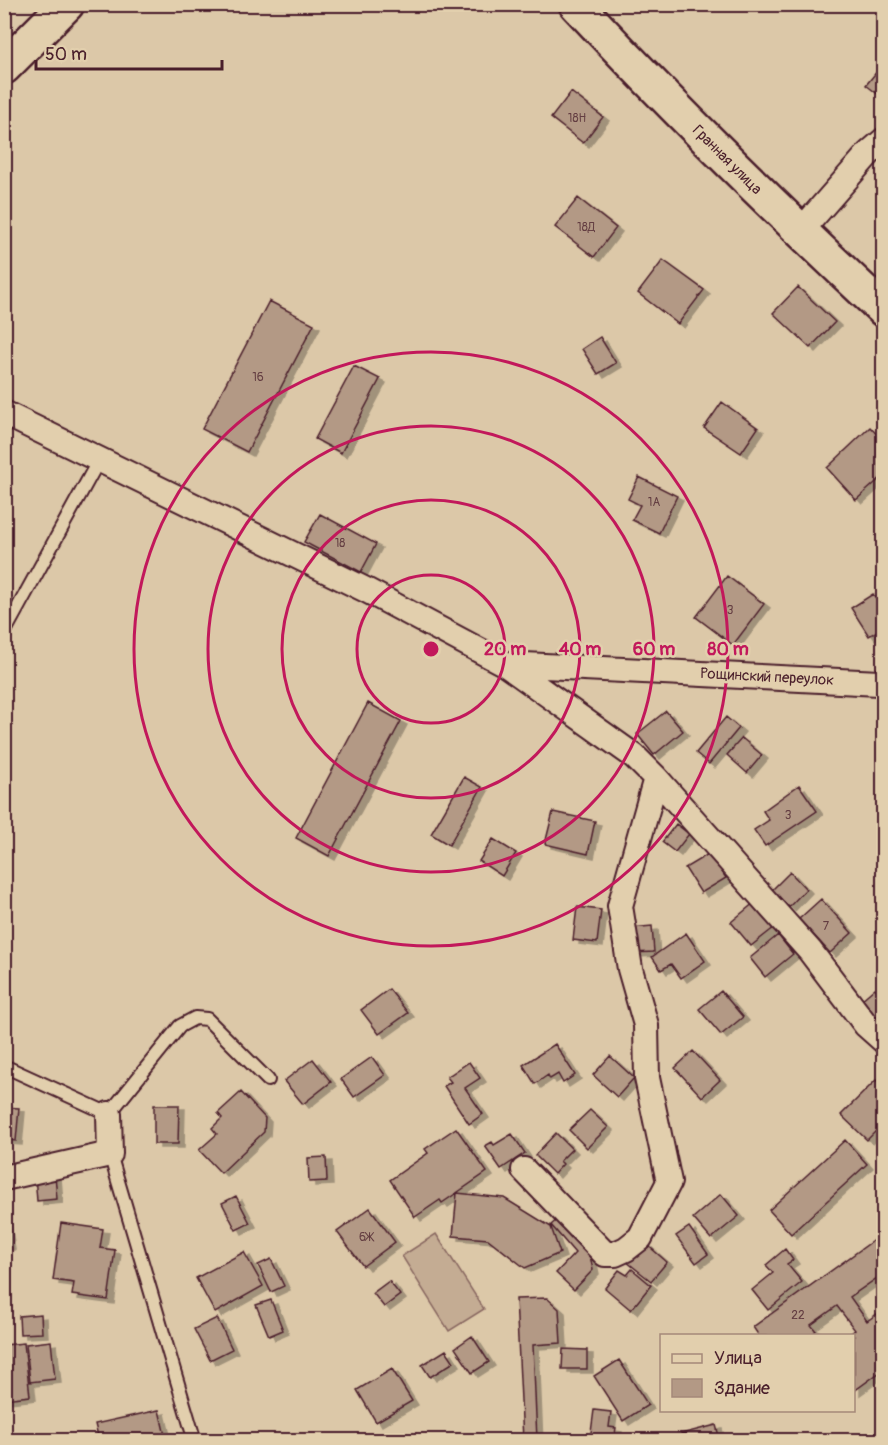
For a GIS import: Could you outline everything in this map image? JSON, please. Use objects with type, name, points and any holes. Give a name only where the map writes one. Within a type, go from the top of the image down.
[{"type":"street","points":[[4,67],[67,4]]},
{"type":"street","name":"Гранная улица","points":[[576,4],[656,89],[800,232],[884,310]]},
{"type":"street","points":[[800,232],[869,153],[884,140]]},
{"type":"street","points":[[4,413],[356,585],[506,664],[634,756],[810,951],[866,1025],[884,1041]]},
{"type":"street","name":"Рощинский переулок","points":[[506,664],[879,683],[884,680]]},
{"type":"street","points":[[524,1170],[604,1254],[615,1254],[640,1238],[669,1182],[647,1078],[646,1025],[630,969],[620,906],[656,778]]},
{"type":"street","points":[[4,1178],[110,1154],[109,1114]]},
{"type":"lane","points":[[4,633],[100,458]]},
{"type":"lane","points":[[4,1066],[109,1114],[180,1026],[195,1018],[207,1019],[268,1080]]},
{"type":"lane","points":[[110,1154],[194,1438]]},
{"type":"shaded area","points":[[436,1234],[484,1309],[449,1331],[402,1256]]},
{"type":"building","points":[[884,64],[884,99],[866,85]]},
{"type":"building","points":[[571,92],[603,117],[583,143],[551,118]]},
{"type":"building","points":[[578,198],[616,228],[594,257],[555,227]]},
{"type":"building","points":[[663,260],[704,290],[678,324],[638,293]]},
{"type":"building","points":[[798,287],[835,322],[810,348],[773,313]]},
{"type":"building","points":[[269,301],[314,324],[247,452],[202,429]]},
{"type":"building","points":[[600,337],[616,363],[598,374],[582,349]]},
{"type":"building","points":[[354,366],[380,379],[341,453],[315,439]]},
{"type":"building","points":[[722,402],[758,428],[741,453],[704,428]]},
{"type":"building","points":[[870,427],[884,442],[884,475],[856,500],[827,468]]},
{"type":"building","points":[[639,477],[677,496],[659,533],[632,520],[640,505],[628,499]]},
{"type":"building","points":[[320,514],[376,544],[361,572],[304,542]]},
{"type":"building","points":[[727,576],[764,604],[733,645],[696,617]]},
{"type":"building","points":[[873,594],[884,610],[884,627],[869,636],[851,608]]},
{"type":"building","points":[[368,703],[401,721],[329,856],[296,838]]},
{"type":"building","points":[[666,711],[683,731],[654,755],[637,734]]},
{"type":"building","points":[[726,717],[739,728],[709,764],[696,753]]},
{"type":"building","points":[[742,738],[762,755],[747,773],[727,755]]},
{"type":"building","points":[[464,777],[482,787],[449,845],[431,834]]},
{"type":"building","points":[[799,785],[817,811],[765,846],[754,830],[769,820],[763,811]]},
{"type":"building","points":[[553,812],[595,821],[588,854],[545,844]]},
{"type":"building","points":[[676,824],[689,834],[675,852],[662,842]]},
{"type":"building","points":[[493,839],[516,853],[502,876],[479,861]]},
{"type":"building","points":[[710,853],[726,878],[701,893],[685,868]]},
{"type":"building","points":[[790,872],[806,889],[789,907],[772,890]]},
{"type":"building","points":[[821,899],[852,933],[830,953],[799,919]]},
{"type":"building","points":[[755,902],[775,927],[751,946],[731,922]]},
{"type":"building","points":[[577,907],[601,910],[597,943],[573,940]]},
{"type":"building","points":[[652,926],[654,952],[632,953],[631,928]]},
{"type":"building","points":[[686,933],[705,961],[681,978],[671,964],[661,970],[652,957]]},
{"type":"building","points":[[778,935],[793,954],[765,977],[750,958]]},
{"type":"building","points":[[875,988],[884,997],[884,1016],[878,1021],[860,1001]]},
{"type":"building","points":[[389,989],[408,1013],[379,1034],[361,1010]]},
{"type":"building","points":[[721,991],[743,1017],[721,1035],[699,1009]]},
{"type":"building","points":[[555,1044],[575,1075],[563,1083],[558,1074],[550,1079],[548,1075],[535,1084],[523,1065]]},
{"type":"building","points":[[693,1051],[720,1080],[702,1097],[675,1068]]},
{"type":"building","points":[[610,1056],[634,1078],[617,1097],[593,1075]]},
{"type":"building","points":[[372,1057],[385,1075],[354,1097],[341,1079]]},
{"type":"building","points":[[313,1059],[331,1082],[303,1104],[284,1081]]},
{"type":"building","points":[[469,1062],[480,1078],[465,1088],[483,1114],[469,1124],[444,1086],[451,1082],[447,1077]]},
{"type":"building","points":[[876,1080],[884,1087],[884,1123],[867,1140],[841,1115]]},
{"type":"building","points":[[241,1092],[265,1118],[264,1132],[221,1173],[199,1150],[217,1134],[212,1128],[222,1118],[218,1113]]},
{"type":"building","points":[[154,1105],[179,1105],[178,1144],[154,1144]]},
{"type":"building","points":[[4,1107],[19,1108],[16,1141],[4,1140]]},
{"type":"building","points":[[590,1110],[608,1127],[587,1148],[569,1130]]},
{"type":"building","points":[[456,1128],[487,1172],[442,1203],[440,1200],[415,1217],[390,1180],[428,1153],[425,1149]]},
{"type":"building","points":[[556,1133],[572,1149],[560,1161],[563,1164],[554,1174],[535,1155]]},
{"type":"building","points":[[512,1134],[525,1153],[501,1169],[485,1146],[492,1142],[494,1145]]},
{"type":"building","points":[[845,1140],[867,1164],[791,1234],[769,1210]]},
{"type":"building","points":[[326,1157],[327,1181],[309,1182],[308,1158]]},
{"type":"building","points":[[55,1174],[57,1199],[37,1201],[35,1175]]},
{"type":"building","points":[[457,1193],[504,1198],[551,1227],[560,1253],[525,1268],[488,1239],[453,1236]]},
{"type":"building","points":[[721,1194],[739,1216],[711,1239],[693,1218]]},
{"type":"building","points":[[236,1196],[250,1223],[236,1230],[222,1203]]},
{"type":"building","points":[[370,1208],[395,1242],[363,1266],[337,1232]]},
{"type":"building","points":[[4,1214],[9,1246],[4,1246]]},
{"type":"building","points":[[560,1217],[588,1246],[593,1270],[574,1290],[556,1273],[575,1253],[551,1225]]},
{"type":"building","points":[[61,1223],[103,1229],[100,1248],[115,1250],[108,1300],[72,1295],[74,1283],[53,1280]]},
{"type":"building","points":[[689,1227],[708,1254],[696,1263],[676,1236]]},
{"type":"building","points":[[878,1237],[884,1244],[884,1273],[850,1297],[867,1321],[884,1309],[884,1369],[855,1390],[855,1334],[850,1334],[855,1330],[837,1306],[811,1325],[816,1331],[812,1334],[758,1334],[753,1327]]},
{"type":"building","points":[[644,1242],[667,1262],[651,1281],[627,1262]]},
{"type":"building","points":[[785,1249],[793,1260],[787,1264],[802,1282],[768,1310],[752,1290],[773,1273],[766,1265]]},
{"type":"building","points":[[244,1252],[263,1286],[215,1313],[196,1278]]},
{"type":"building","points":[[271,1259],[284,1286],[271,1292],[258,1265]]},
{"type":"building","points":[[632,1269],[651,1285],[631,1310],[605,1288],[619,1270],[627,1275]]},
{"type":"building","points":[[389,1281],[400,1295],[384,1307],[373,1293]]},
{"type":"building","points":[[547,1298],[559,1309],[561,1343],[533,1345],[537,1440],[523,1440],[516,1299]]},
{"type":"building","points":[[271,1300],[283,1330],[269,1336],[256,1305]]},
{"type":"building","points":[[41,1314],[42,1333],[20,1334],[19,1316]]},
{"type":"building","points":[[217,1318],[232,1349],[210,1360],[194,1329]]},
{"type":"building","points":[[472,1336],[489,1362],[472,1373],[455,1348]]},
{"type":"building","points":[[51,1341],[55,1379],[30,1382],[26,1344]]},
{"type":"building","points":[[24,1343],[30,1396],[4,1399],[4,1345]]},
{"type":"building","points":[[563,1349],[587,1350],[587,1369],[562,1369]]},
{"type":"building","points":[[446,1350],[454,1362],[430,1377],[422,1365]]},
{"type":"building","points":[[619,1360],[648,1405],[623,1421],[594,1376]]},
{"type":"building","points":[[392,1369],[412,1401],[376,1422],[357,1390]]},
{"type":"building","points":[[159,1410],[166,1440],[99,1440],[95,1424]]},
{"type":"building","points":[[594,1410],[611,1412],[609,1427],[616,1428],[614,1440],[590,1440]]},
{"type":"building","points":[[716,1425],[720,1440],[682,1440],[681,1434]]}]
